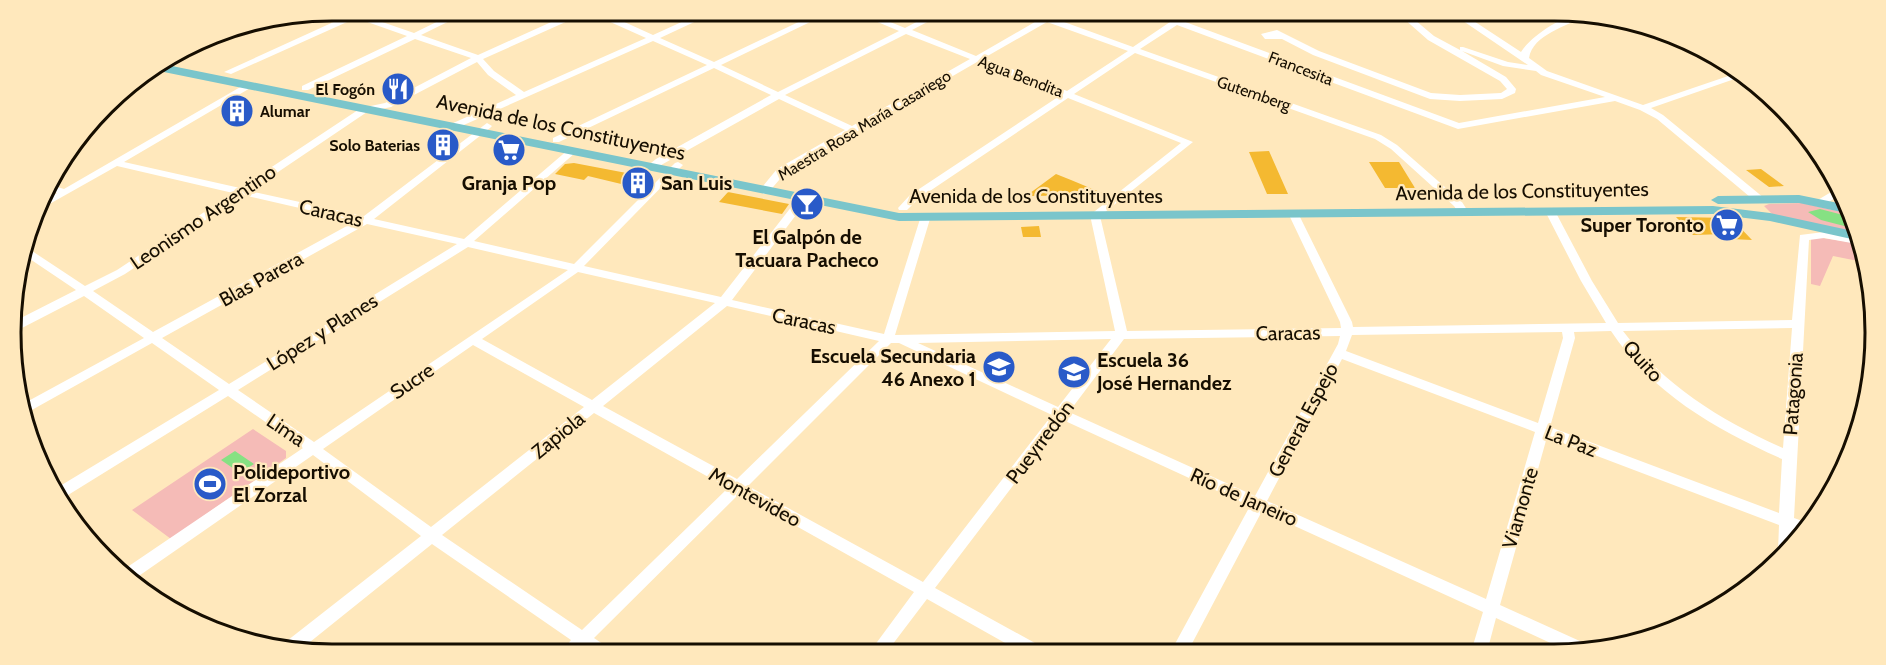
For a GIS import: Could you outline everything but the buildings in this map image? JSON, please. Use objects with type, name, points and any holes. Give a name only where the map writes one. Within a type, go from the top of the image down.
[{"type":"main road","name":"Avenida de los Constituyentes","points":[[179,62],[388,105],[572,151],[655,164]]},
{"type":"main road","name":"Avenida de los Constituyentes","points":[[167,69],[368,108],[459,123]]},
{"type":"main road","name":"Avenida de los Constituyentes","points":[[483,129],[556,140],[655,164],[767,187],[903,208],[1294,215],[1461,208],[1550,212],[1713,210],[1770,217],[1849,235]]},
{"type":"main road","name":"Avenida de los Constituyentes","points":[[767,187],[803,199],[899,217],[925,219],[1098,213],[1461,208],[1791,199],[1838,207]]},
{"type":"main road","points":[[1760,200],[1755,203],[1756,207],[1770,217]]},
{"type":"main road","points":[[1788,221],[1800,230],[1804,237],[1819,232],[1833,232]]},
{"type":"street","points":[[228,72],[343,21]]},
{"type":"street","points":[[374,21],[478,58],[490,73],[522,95]]},
{"type":"street","points":[[305,88],[445,21]]},
{"type":"street","name":"Leonismo Argentino","points":[[21,323],[121,272],[368,108],[388,105],[478,58],[563,21]]},
{"type":"street","points":[[613,21],[714,65],[852,130]]},
{"type":"street","points":[[459,123],[690,21]]},
{"type":"street","points":[[556,140],[808,21]]},
{"type":"street","name":"Agua Bendita","points":[[880,21],[1188,142],[1098,213]]},
{"type":"street","points":[[655,164],[777,96],[925,21]]},
{"type":"street","name":"Maestra Rosa María Casariego","points":[[767,187],[782,171],[1042,21]]},
{"type":"street","name":"Gutemberg","points":[[1052,21],[1378,137],[1394,147],[1461,208]]},
{"type":"street","points":[[903,208],[914,197],[1135,51],[1176,21]]},
{"type":"street","name":"Francesita","points":[[1176,21],[1458,126],[1617,98]]},
{"type":"street","points":[[1410,21],[1427,36],[1471,60],[1472,56],[1617,98],[1643,108],[1665,121],[1760,200]]},
{"type":"street","points":[[1468,21],[1503,43],[1537,69],[1564,82]]},
{"type":"street","points":[[1524,58],[1529,44],[1568,22]]},
{"type":"street","points":[[1427,36],[1484,61],[1537,69]]},
{"type":"street","points":[[1280,37],[1316,54],[1430,96],[1461,98],[1502,96],[1511,93],[1512,89],[1484,61]]},
{"type":"street","points":[[1643,108],[1733,77]]},
{"type":"street","points":[[51,201],[249,85]]},
{"type":"street","name":"Blas Parera","points":[[30,406],[364,221],[483,129]]},
{"type":"street","name":"López y Planes","points":[[64,490],[468,242],[572,151]]},
{"type":"street","name":"Caracas","points":[[115,164],[895,340],[1798,324]]},
{"type":"street","name":"Sucre","points":[[133,572],[577,268],[674,168]]},
{"type":"street","points":[[56,190],[65,192]]},
{"type":"street","points":[[1821,203],[1833,195]]},
{"type":"street","name":"Zapiola","points":[[298,642],[723,303],[803,199]]},
{"type":"street","name":"Quito","points":[[1550,212],[1615,328],[1647,369],[1687,403],[1748,439],[1789,456]]},
{"type":"street","points":[[1098,213],[1121,328],[1120,336]]},
{"type":"street","points":[[1294,215],[1346,322],[1347,332]]},
{"type":"street","points":[[577,644],[738,487],[895,340],[925,219]]},
{"type":"street","points":[[1804,237],[1824,235],[1850,240]]},
{"type":"street","name":"Patagonia","points":[[1785,541],[1804,237]]},
{"type":"street","name":"Lima","points":[[32,254],[313,448],[432,536],[589,644]]},
{"type":"street","name":"Viamonte","points":[[1481,644],[1569,339],[1568,329]]},
{"type":"street","name":"General Espejo","points":[[1183,644],[1339,353],[1347,332]]},
{"type":"street","name":"Pueyrredón","points":[[884,644],[1120,336]]},
{"type":"street","name":"Montevideo","points":[[473,340],[1022,644]]},
{"type":"street","name":"Río de Janeiro","points":[[895,340],[1568,643]]},
{"type":"street","name":"La Paz","points":[[1339,353],[1798,526]]},
{"type":"shaded area","points":[[1802,203],[1840,212],[1848,232],[1772,214],[1764,206]]},
{"type":"shaded area","points":[[1820,209],[1842,215],[1846,226],[1821,220],[1808,212]]},
{"type":"shaded area","points":[[1815,237],[1851,242],[1856,261],[1833,256],[1820,286],[1811,284],[1811,239]]},
{"type":"shaded area","name":"Polideportivo El Zorzal","points":[[253,429],[286,451],[286,458],[171,539],[132,510]]},
{"type":"shaded area","points":[[235,451],[254,464],[240,473],[221,460]]},
{"type":"place","name":"El Fogón","points":[[398,89]]},
{"type":"place","name":"Alumar","points":[[237,111]]},
{"type":"place","name":"Solo Baterias","points":[[443,145]]},
{"type":"place","name":"Granja Pop","points":[[509,150]]},
{"type":"place","name":"San Luis","points":[[638,183]]},
{"type":"place","name":"El Galpón de Tacuara Pacheco","points":[[807,204]]},
{"type":"place","name":"Super Toronto","points":[[1727,225]]},
{"type":"place","name":"Escuela Secundaria 46 Anexo 1","points":[[999,367]]},
{"type":"place","name":"Escuela 36 José Hernandez","points":[[1074,372]]},
{"type":"place","name":"Polideportivo El Zorzal","points":[[210,484]]}]
